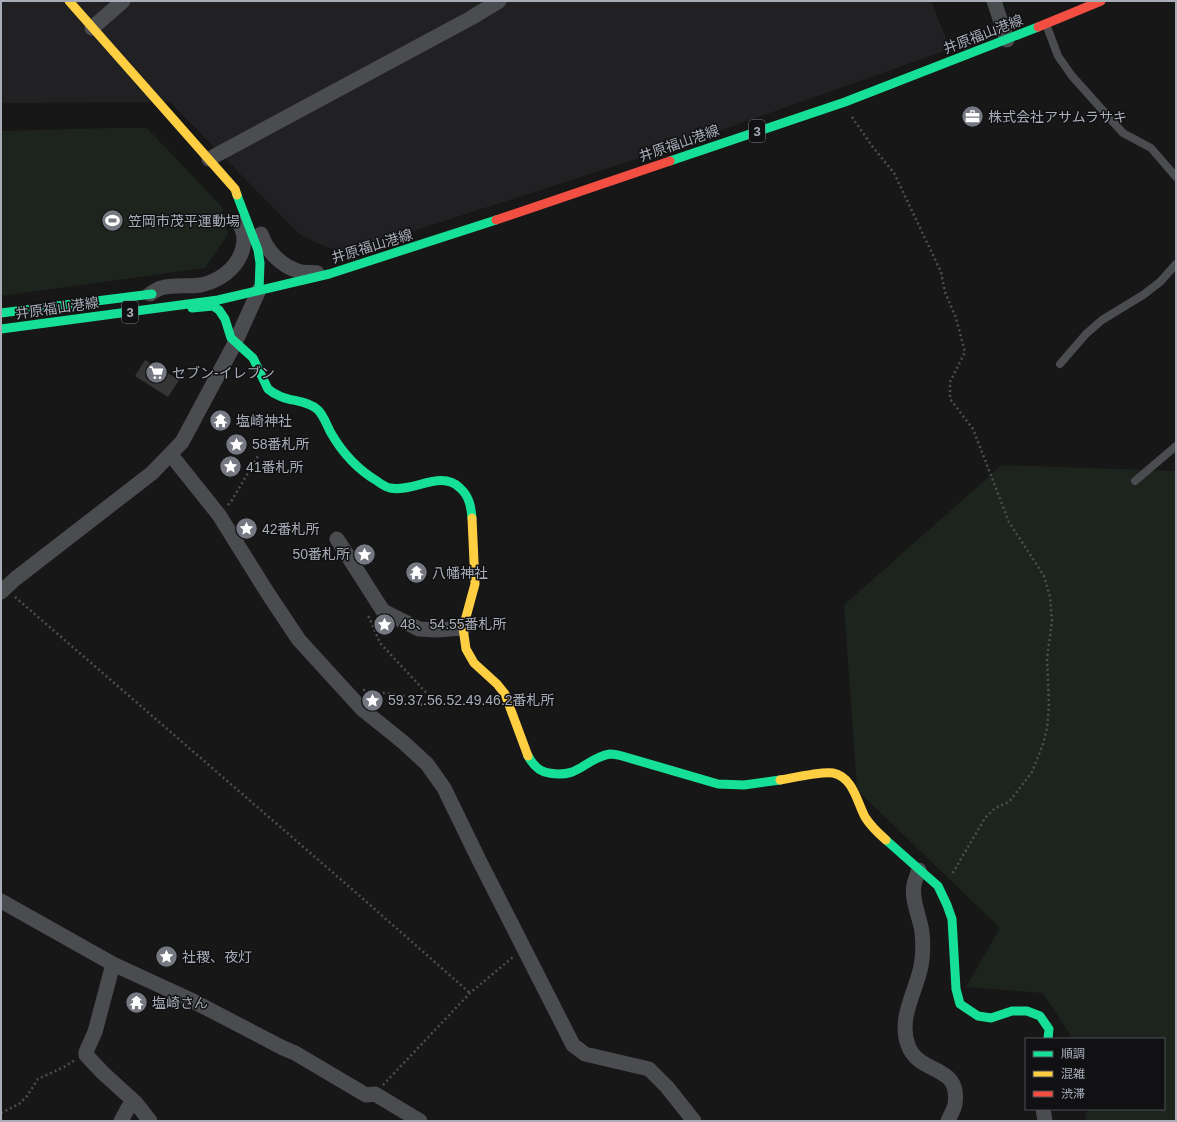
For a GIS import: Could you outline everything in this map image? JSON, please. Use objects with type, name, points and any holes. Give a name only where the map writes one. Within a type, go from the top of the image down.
[{"type":"street","points":[[69,1],[235,189],[247,198],[269,251],[280,261],[298,271],[329,274]]},
{"type":"street","points":[[92,28],[123,1]]},
{"type":"street","points":[[209,159],[471,18],[498,1]]},
{"type":"street","points":[[994,1],[1007,40]]},
{"type":"street","name":"井原福山港線","points":[[1,329],[218,300],[329,274],[409,249],[845,102],[1007,40],[1101,1]]},
{"type":"street","points":[[3,590],[152,473],[182,442],[236,343],[259,290],[260,263],[258,250],[235,189]]},
{"type":"street","points":[[150,294],[161,288],[200,285],[219,279],[232,268],[240,258],[244,236],[234,208],[235,189]]},
{"type":"street","name":"井原福山港線","points":[[1,313],[150,294],[221,289],[259,290]]},
{"type":"street","points":[[171,307],[181,309],[213,306],[224,314],[228,323],[229,335],[256,363],[265,384],[278,396],[311,405],[319,411],[346,456],[361,471],[390,488],[401,488],[446,479],[462,488],[472,505],[475,584],[463,628],[466,649],[474,663],[497,684],[505,694],[529,758],[536,768],[546,774],[559,775],[572,773],[601,757],[611,754],[718,784],[744,785],[816,774],[833,773],[844,779],[854,791],[865,817],[878,833],[938,886],[952,919],[956,989],[960,1004],[978,1016],[991,1018],[1012,1011],[1027,1011],[1040,1016],[1049,1029],[1048,1038]]},
{"type":"street","points":[[171,455],[219,515],[299,640],[362,709],[428,764],[444,788],[478,860],[573,1045],[585,1054],[649,1069],[667,1087],[694,1121]]},
{"type":"street","points":[[337,539],[383,611],[419,629],[436,630],[463,628]]},
{"type":"street","points":[[919,870],[914,885],[913,894],[922,934],[921,965],[905,1021],[905,1034],[912,1056],[921,1063],[949,1077],[954,1088],[955,1104],[948,1121]]},
{"type":"street","points":[[1,901],[113,964],[191,1000],[295,1053],[366,1095],[375,1094],[420,1121]]},
{"type":"street","points":[[113,964],[95,1032],[86,1055],[135,1102],[150,1121]]},
{"type":"street","points":[[121,1121],[128,1108],[135,1102]]},
{"type":"street","points":[[1043,1110],[1045,1121]]},
{"type":"lane","points":[[1046,24],[1058,56],[1072,76],[1123,133],[1151,148],[1176,177]]},
{"type":"lane","points":[[1060,364],[1086,334],[1102,320],[1143,295],[1160,282],[1176,264]]},
{"type":"lane","points":[[1135,481],[1176,446]]},
{"type":"path","points":[[845,102],[850,114],[872,146],[894,173],[941,272],[945,292],[956,318],[965,352],[950,382],[950,399],[973,428],[1009,522],[1044,576],[1050,597],[1052,621],[1047,658],[1049,704],[1047,728],[1038,758],[1032,772],[1009,802],[995,808],[985,818],[950,876],[945,882],[938,886]]},
{"type":"path","points":[[219,515],[232,500],[258,456]]},
{"type":"path","points":[[3,590],[359,895],[470,993]]},
{"type":"path","points":[[350,696],[361,690],[405,696],[424,706],[433,700],[380,643],[366,608]]},
{"type":"path","points":[[375,1094],[470,993],[524,948]]},
{"type":"path","points":[[1,1113],[19,1104],[27,1096],[38,1079],[86,1055]]},
{"type":"shaded area","points":[[1,1],[931,1],[950,49],[677,146],[348,252],[324,246],[300,235],[170,102],[1,103]]},
{"type":"shaded area","name":"笠岡市茂平運動場","points":[[147,128],[222,207],[228,234],[205,268],[1,296],[1,131]]},
{"type":"shaded area","points":[[1002,465],[1176,471],[1176,1121],[1085,1121],[1087,1110],[1165,1110],[1165,1038],[1072,1038],[1043,993],[966,987],[1000,928],[857,790],[844,605]]},
{"type":"building","points":[[145,360],[179,380],[168,397],[135,376]]},
{"type":"traffic: fast","points":[[670,161],[845,102],[1038,27]]},
{"type":"traffic: fast","points":[[237,195],[258,250],[260,263],[259,290]]},
{"type":"traffic: fast","points":[[1,329],[218,300],[329,274],[496,220]]},
{"type":"traffic: fast","points":[[1,313],[152,294]]},
{"type":"traffic: fast","points":[[192,308],[213,306],[219,310],[225,319],[231,338],[253,358],[268,389],[287,399],[313,406],[318,410],[340,448],[363,471],[390,488],[399,489],[436,481],[452,483],[463,491],[470,505],[472,518]]},
{"type":"traffic: fast","points":[[528,756],[539,770],[559,774],[575,771],[601,756],[614,754],[718,784],[744,785],[780,780]]},
{"type":"traffic: fast","points":[[886,840],[938,886],[947,905],[952,919],[956,989],[960,1004],[978,1016],[991,1018],[1012,1011],[1027,1011],[1040,1016],[1049,1029],[1048,1038]]},
{"type":"traffic: slow","points":[[69,1],[235,189],[237,195]]},
{"type":"traffic: slow","points":[[472,518],[475,584],[463,628],[466,649],[474,663],[497,684],[505,694],[528,756]]},
{"type":"traffic: slow","points":[[780,780],[822,773],[833,773],[840,775],[854,791],[867,820],[886,840]]},
{"type":"traffic: jam","points":[[1038,27],[1101,1]]},
{"type":"traffic: jam","points":[[496,220],[670,161]]},
{"type":"place","name":"株式会社アサムラサキ","points":[[973,117]]},
{"type":"place","name":"笠岡市茂平運動場","points":[[113,221]]},
{"type":"place","name":"セブン-イレブン","points":[[157,373]]},
{"type":"place","name":"塩崎神社","points":[[221,421]]},
{"type":"place","name":"58番札所","points":[[237,444]]},
{"type":"place","name":"41番札所","points":[[231,467]]},
{"type":"place","name":"42番札所","points":[[247,529]]},
{"type":"place","name":"50番札所","points":[[365,554]]},
{"type":"place","name":"八幡神社","points":[[417,573]]},
{"type":"place","name":"48、54.55番札所","points":[[385,624]]},
{"type":"place","name":"59.37.56.52.49.46.2番札所","points":[[373,700]]},
{"type":"place","name":"社稷、夜灯","points":[[166,957]]},
{"type":"place","name":"塩崎さん","points":[[136,1003]]}]
